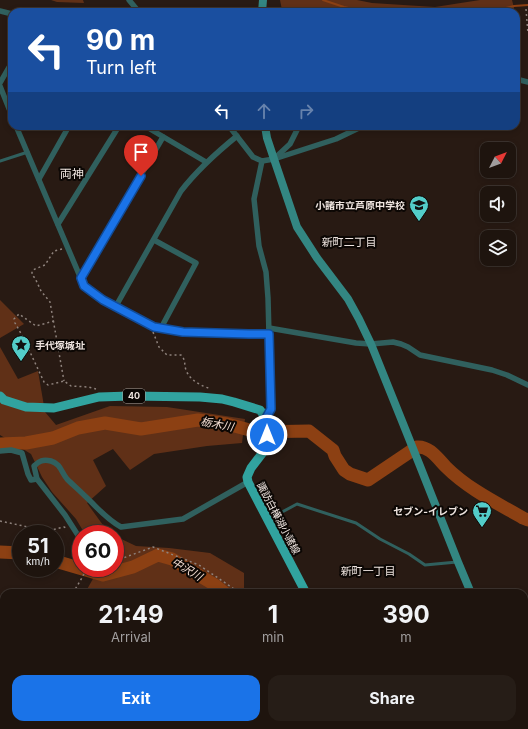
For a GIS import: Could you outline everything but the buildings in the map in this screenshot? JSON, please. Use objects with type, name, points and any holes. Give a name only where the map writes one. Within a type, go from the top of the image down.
[{"type":"main road","name":"40","points":[[0,396],[4,400],[26,407],[54,408],[99,397],[200,397],[222,399],[260,410],[266,418]]},
{"type":"main road","name":"諏訪白樺湖小諸線","points":[[266,418],[268,427],[267,444],[264,451],[251,468],[247,477],[248,482],[304,589]]},
{"type":"street","points":[[129,0],[136,8]]},
{"type":"street","points":[[0,83],[2,74]]},
{"type":"street","points":[[0,86],[8,106]]},
{"type":"street","points":[[19,130],[84,286],[103,300],[150,325],[183,332],[249,334],[269,331],[356,343],[371,344],[394,342],[402,344],[420,355],[507,374],[528,385]]},
{"type":"street","points":[[39,179],[67,130]]},
{"type":"street","points":[[58,224],[117,130]]},
{"type":"street","points":[[151,130],[206,162]]},
{"type":"street","points":[[232,130],[253,157],[262,161],[274,159],[336,139],[355,130]]},
{"type":"street","points":[[266,130],[297,227],[317,258],[348,298],[371,344],[469,589]]},
{"type":"street","points":[[274,159],[290,144],[297,130]]},
{"type":"street","points":[[116,306],[181,191],[190,178],[236,136]]},
{"type":"street","points":[[81,278],[163,137]]},
{"type":"street","points":[[262,161],[254,199],[259,246],[266,272],[271,409],[266,418]]},
{"type":"street","points":[[154,240],[196,263],[161,328]]},
{"type":"street","points":[[0,451],[11,450],[22,453],[31,480],[37,479]]},
{"type":"street","points":[[72,527],[65,515],[37,479],[34,466],[38,462],[43,460],[52,461],[60,467],[65,477],[104,515],[121,527],[183,519],[248,482]]},
{"type":"lane","points":[[0,161],[28,152]]},
{"type":"lane","points":[[268,519],[296,504],[356,523],[380,540],[409,554],[425,565],[458,562]]},
{"type":"path","points":[[526,9],[528,34]]},
{"type":"path","points":[[68,247],[54,251],[45,265],[32,271],[32,275],[35,278],[40,291],[50,302],[64,381],[71,386],[88,387],[100,391],[104,397]]},
{"type":"path","points":[[54,321],[36,326],[20,314],[14,319],[44,382],[48,385],[64,381]]},
{"type":"path","points":[[150,325],[159,347],[167,355],[182,355],[187,371],[191,377],[201,386],[215,390],[222,399]]},
{"type":"path","points":[[0,521],[47,531],[64,527],[72,531]]},
{"type":"path","points":[[124,558],[153,547],[199,565],[234,589]]},
{"type":"path","points":[[75,589],[82,577]]},
{"type":"shaded area","points":[[51,0],[83,0],[84,3],[57,2]]},
{"type":"shaded area","points":[[280,0],[357,0],[372,3],[435,7],[480,0],[512,0],[514,8],[282,8]]},
{"type":"shaded area","points":[[0,300],[24,324],[0,338]]},
{"type":"shaded area","points":[[0,347],[18,379],[38,371],[45,412],[56,425],[110,406],[167,407],[245,419],[242,443],[207,446],[154,454],[130,470],[113,449],[93,460],[106,486],[87,503],[103,525],[80,525],[52,492],[42,477],[31,454],[0,435]]},
{"type":"shaded area","points":[[124,540],[136,546],[210,553],[244,573],[244,589],[87,589],[94,577],[124,577]]},
{"type":"waterway","points":[[323,0],[349,8]]},
{"type":"waterway","points":[[506,8],[528,5]]},
{"type":"waterway","name":"栃木川","points":[[0,444],[26,443],[53,438],[78,428],[105,423],[141,429],[198,420],[227,424],[257,432],[309,431],[333,450],[344,470],[350,474],[368,480],[417,447],[422,447],[430,451],[455,475],[473,489],[528,520]]},
{"type":"waterway","name":"中沢川","points":[[0,552],[12,553]]},
{"type":"waterway","name":"中沢川","points":[[64,564],[103,575],[133,567],[158,555],[172,559],[220,589]]},
{"type":"place","name":"小諸市立芦原中学校","points":[[419,222]]},
{"type":"place","name":"手代塚城址","points":[[21,362]]},
{"type":"place","name":"セブン-イレブン","points":[[482,528]]},
{"type":"district","name":"両神","points":[[72,174]]},
{"type":"district","name":"新町二丁目","points":[[349,242]]},
{"type":"district","name":"新町一丁目","points":[[368,571]]},
{"type":"route","points":[[141,176],[81,278],[84,286],[103,300],[154,327],[183,332],[269,334],[271,409],[266,418],[268,427],[267,435]]}]
